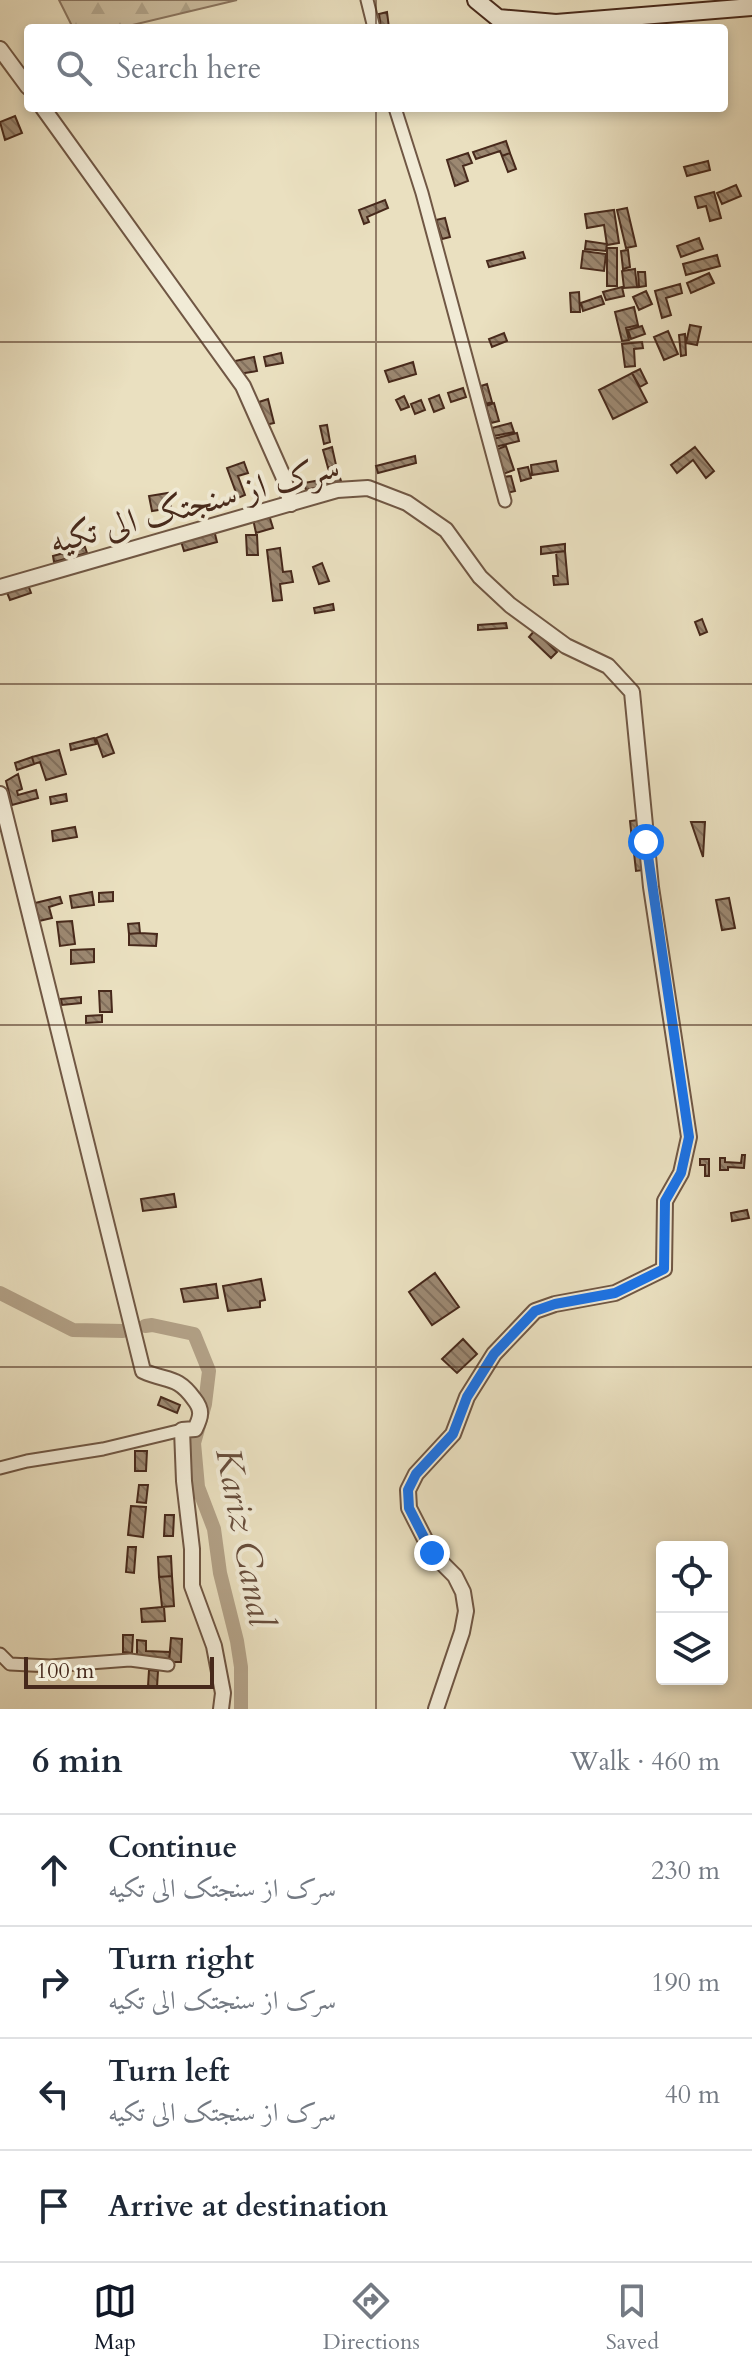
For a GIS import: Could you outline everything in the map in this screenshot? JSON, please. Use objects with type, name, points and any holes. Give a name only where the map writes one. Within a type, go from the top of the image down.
[{"type":"main road","points":[[476,0],[498,18],[556,23],[752,7]]},
{"type":"street","points":[[367,0],[373,24]]},
{"type":"street","points":[[0,49],[24,82]]},
{"type":"street","points":[[46,112],[243,386],[283,476],[291,504]]},
{"type":"street","points":[[396,112],[426,206],[505,501]]},
{"type":"street","name":"سرک از سنجتک الی تکیه","points":[[0,587],[337,490],[368,488],[407,503],[446,530],[480,577],[510,605],[566,646],[608,666],[632,692],[651,887],[689,1137],[681,1173],[665,1201],[664,1269],[615,1293],[555,1304],[535,1311],[494,1354],[467,1397],[453,1434],[416,1474],[408,1490],[409,1508],[432,1553],[455,1576],[463,1592],[466,1611],[436,1709]]},
{"type":"street","points":[[0,794],[143,1371],[184,1384],[199,1405],[201,1417],[195,1429],[0,1468]]},
{"type":"street","points":[[182,1430],[192,1586],[214,1646],[223,1693],[221,1709]]},
{"type":"street","points":[[0,1654],[10,1664],[50,1666],[130,1660],[168,1665]]},
{"type":"green space","points":[[59,0],[237,0],[137,24],[71,24]]},
{"type":"building","points":[[387,12],[388,24],[380,24],[379,14]]},
{"type":"building","points":[[15,116],[22,133],[5,140],[0,122]]},
{"type":"building","points":[[506,141],[510,153],[502,156],[500,151],[476,159],[473,152]]},
{"type":"building","points":[[468,153],[472,163],[463,166],[468,181],[455,186],[447,160]]},
{"type":"building","points":[[510,153],[516,169],[508,172],[502,156]]},
{"type":"building","points":[[708,161],[710,170],[687,176],[684,167]]},
{"type":"building","points":[[736,185],[741,196],[722,204],[717,193]]},
{"type":"building","points":[[714,192],[721,218],[710,221],[706,206],[698,208],[695,197]]},
{"type":"building","points":[[385,200],[388,208],[367,217],[369,222],[364,224],[359,210]]},
{"type":"building","points":[[627,208],[636,246],[626,248],[617,210]]},
{"type":"building","points":[[614,210],[619,243],[607,245],[604,225],[587,228],[585,214]]},
{"type":"building","points":[[445,218],[450,237],[442,239],[436,220]]},
{"type":"building","points":[[699,238],[703,249],[681,257],[677,246]]},
{"type":"building","points":[[586,241],[607,244],[606,251],[585,249]]},
{"type":"building","points":[[607,248],[617,248],[617,286],[607,286]]},
{"type":"building","points":[[628,250],[630,267],[623,269],[621,251]]},
{"type":"building","points":[[583,251],[606,254],[604,271],[581,268]]},
{"type":"building","points":[[523,252],[525,258],[489,267],[487,261]]},
{"type":"building","points":[[717,255],[720,266],[686,275],[683,264]]},
{"type":"building","points":[[635,269],[637,287],[624,288],[622,271]]},
{"type":"building","points":[[638,272],[645,272],[646,286],[639,287]]},
{"type":"building","points":[[709,273],[714,283],[691,293],[687,283]]},
{"type":"building","points":[[680,284],[682,293],[666,298],[671,315],[662,318],[655,291]]},
{"type":"building","points":[[622,287],[624,296],[606,300],[603,292]]},
{"type":"building","points":[[646,291],[652,304],[639,310],[633,297]]},
{"type":"building","points":[[579,292],[580,312],[571,312],[570,293]]},
{"type":"building","points":[[601,296],[604,304],[583,311],[581,303]]},
{"type":"building","points":[[634,307],[638,325],[626,328],[629,340],[622,341],[615,312]]},
{"type":"building","points":[[690,325],[701,327],[697,345],[686,343]]},
{"type":"building","points":[[642,326],[645,334],[631,339],[628,330]]},
{"type":"building","points":[[668,331],[678,354],[664,360],[654,337]]},
{"type":"building","points":[[504,333],[507,341],[492,347],[489,339]]},
{"type":"building","points":[[685,334],[686,355],[681,356],[679,335]]},
{"type":"building","points":[[642,342],[643,348],[634,349],[635,366],[625,367],[622,344]]},
{"type":"building","points":[[281,353],[283,363],[266,366],[264,357]]},
{"type":"building","points":[[254,357],[257,371],[238,374],[235,361]]},
{"type":"building","points":[[413,362],[416,374],[389,382],[385,371]]},
{"type":"building","points":[[640,369],[647,383],[640,387],[632,373]]},
{"type":"building","points":[[632,373],[647,402],[613,419],[599,390]]},
{"type":"building","points":[[487,384],[492,402],[486,404],[481,386]]},
{"type":"building","points":[[463,388],[466,397],[451,402],[448,393]]},
{"type":"building","points":[[439,395],[444,408],[434,412],[429,399]]},
{"type":"building","points":[[404,396],[409,407],[401,410],[396,400]]},
{"type":"building","points":[[268,399],[274,423],[265,425],[259,402]]},
{"type":"building","points":[[421,400],[425,410],[415,414],[411,404]]},
{"type":"building","points":[[494,403],[499,421],[491,423],[486,406]]},
{"type":"building","points":[[511,423],[514,432],[494,436],[492,428]]},
{"type":"building","points":[[327,425],[330,442],[324,444],[320,426]]},
{"type":"building","points":[[517,433],[519,441],[495,447],[493,439]]},
{"type":"building","points":[[506,446],[514,470],[503,474],[495,450]]},
{"type":"building","points":[[332,447],[336,465],[328,468],[323,450]]},
{"type":"building","points":[[695,447],[714,471],[706,478],[693,460],[677,473],[671,465]]},
{"type":"building","points":[[415,456],[416,463],[378,473],[376,466]]},
{"type":"building","points":[[556,461],[558,471],[532,475],[531,465]]},
{"type":"building","points":[[244,462],[248,473],[238,476],[245,495],[238,498],[227,468]]},
{"type":"building","points":[[336,465],[341,481],[329,484],[327,477],[331,476],[328,468]]},
{"type":"building","points":[[528,467],[531,478],[521,481],[518,469]]},
{"type":"building","points":[[511,476],[515,491],[507,493],[503,477]]},
{"type":"building","points":[[326,479],[327,485],[306,490],[304,483]]},
{"type":"building","points":[[168,493],[171,508],[152,511],[149,496]]},
{"type":"building","points":[[269,515],[273,528],[256,533],[253,519]]},
{"type":"building","points":[[214,530],[217,542],[184,551],[180,538]]},
{"type":"building","points":[[246,535],[257,535],[258,555],[247,555]]},
{"type":"building","points":[[565,544],[565,551],[541,554],[541,547]]},
{"type":"building","points":[[85,547],[87,553],[54,562],[53,556]]},
{"type":"building","points":[[280,548],[283,572],[291,571],[293,582],[280,584],[282,600],[273,601],[267,550]]},
{"type":"building","points":[[565,551],[568,584],[554,585],[553,576],[558,576],[556,552]]},
{"type":"building","points":[[322,563],[329,581],[319,584],[313,567]]},
{"type":"building","points":[[27,582],[31,593],[10,600],[6,590]]},
{"type":"building","points":[[333,604],[334,610],[315,613],[314,608]]},
{"type":"building","points":[[702,619],[707,632],[700,635],[695,622]]},
{"type":"building","points":[[506,623],[507,628],[478,630],[478,625]]},
{"type":"building","points":[[535,630],[557,652],[551,658],[529,637]]},
{"type":"building","points":[[107,734],[114,753],[103,757],[96,738]]},
{"type":"building","points":[[94,738],[96,744],[71,750],[70,744]]},
{"type":"building","points":[[59,750],[66,774],[46,780],[40,762],[34,764],[32,757]]},
{"type":"building","points":[[32,757],[34,764],[17,770],[15,763]]},
{"type":"building","points":[[18,774],[22,789],[17,791],[18,795],[36,790],[38,798],[12,805],[6,781]]},
{"type":"building","points":[[66,794],[67,801],[51,804],[50,797]]},
{"type":"building","points":[[638,820],[641,839],[632,840],[630,821]]},
{"type":"building","points":[[691,822],[705,822],[703,857]]},
{"type":"building","points":[[75,827],[77,837],[53,841],[52,831]]},
{"type":"building","points":[[642,852],[644,870],[636,871],[634,853]]},
{"type":"building","points":[[92,892],[94,905],[72,908],[70,896]]},
{"type":"building","points":[[113,892],[113,901],[99,902],[99,893]]},
{"type":"building","points":[[60,897],[62,903],[49,907],[52,918],[39,921],[35,903]]},
{"type":"building","points":[[729,898],[735,928],[722,930],[716,900]]},
{"type":"building","points":[[72,921],[75,944],[60,946],[57,922]]},
{"type":"building","points":[[139,923],[140,933],[129,934],[128,924]]},
{"type":"building","points":[[129,934],[157,934],[156,946],[129,945]]},
{"type":"building","points":[[94,949],[94,962],[71,964],[71,950]]},
{"type":"building","points":[[99,991],[111,991],[112,1012],[100,1012]]},
{"type":"building","points":[[81,997],[81,1003],[62,1005],[61,999]]},
{"type":"building","points":[[102,1015],[102,1022],[86,1023],[86,1016]]},
{"type":"building","points":[[742,1155],[745,1155],[744,1168],[720,1170],[720,1158],[725,1158],[725,1162],[741,1163]]},
{"type":"building","points":[[700,1159],[709,1159],[709,1176],[705,1176],[705,1165],[700,1165]]},
{"type":"building","points":[[174,1194],[176,1207],[143,1211],[141,1199]]},
{"type":"building","points":[[747,1210],[749,1218],[732,1221],[731,1213]]},
{"type":"building","points":[[435,1273],[459,1307],[432,1325],[409,1292]]},
{"type":"building","points":[[261,1279],[265,1300],[260,1301],[260,1307],[228,1311],[223,1286]]},
{"type":"building","points":[[216,1284],[218,1298],[184,1302],[181,1289]]},
{"type":"building","points":[[463,1339],[477,1354],[457,1373],[442,1359]]},
{"type":"building","points":[[161,1397],[180,1405],[177,1413],[158,1405]]},
{"type":"building","points":[[135,1451],[147,1451],[146,1471],[135,1471]]},
{"type":"building","points":[[139,1485],[148,1485],[146,1503],[137,1502]]},
{"type":"building","points":[[131,1506],[146,1507],[143,1537],[128,1535]]},
{"type":"building","points":[[165,1515],[174,1515],[173,1536],[164,1536]]},
{"type":"building","points":[[128,1547],[136,1547],[134,1573],[126,1572]]},
{"type":"building","points":[[171,1556],[172,1576],[159,1577],[158,1557]]},
{"type":"building","points":[[172,1576],[174,1606],[162,1607],[159,1577]]},
{"type":"building","points":[[164,1607],[165,1621],[142,1622],[141,1609]]},
{"type":"building","points":[[123,1635],[133,1635],[132,1653],[123,1652]]},
{"type":"building","points":[[171,1638],[182,1639],[181,1662],[169,1662]]},
{"type":"building","points":[[137,1640],[146,1641],[146,1651],[170,1652],[169,1659],[137,1658]]},
{"type":"building","points":[[149,1670],[158,1671],[157,1687],[148,1686]]},
{"type":"waterway","name":"Kariz Canal","points":[[0,1293],[73,1330],[123,1331]]},
{"type":"waterway","name":"Kariz Canal","points":[[145,1326],[194,1334],[209,1371],[205,1404],[194,1443],[198,1487],[214,1529],[220,1573],[237,1641],[241,1667],[241,1709]]},
{"type":"route","points":[[432,1553],[409,1508],[408,1490],[416,1474],[453,1434],[467,1397],[494,1354],[535,1311],[555,1304],[615,1293],[664,1269],[665,1201],[681,1173],[689,1137],[646,842]]}]
